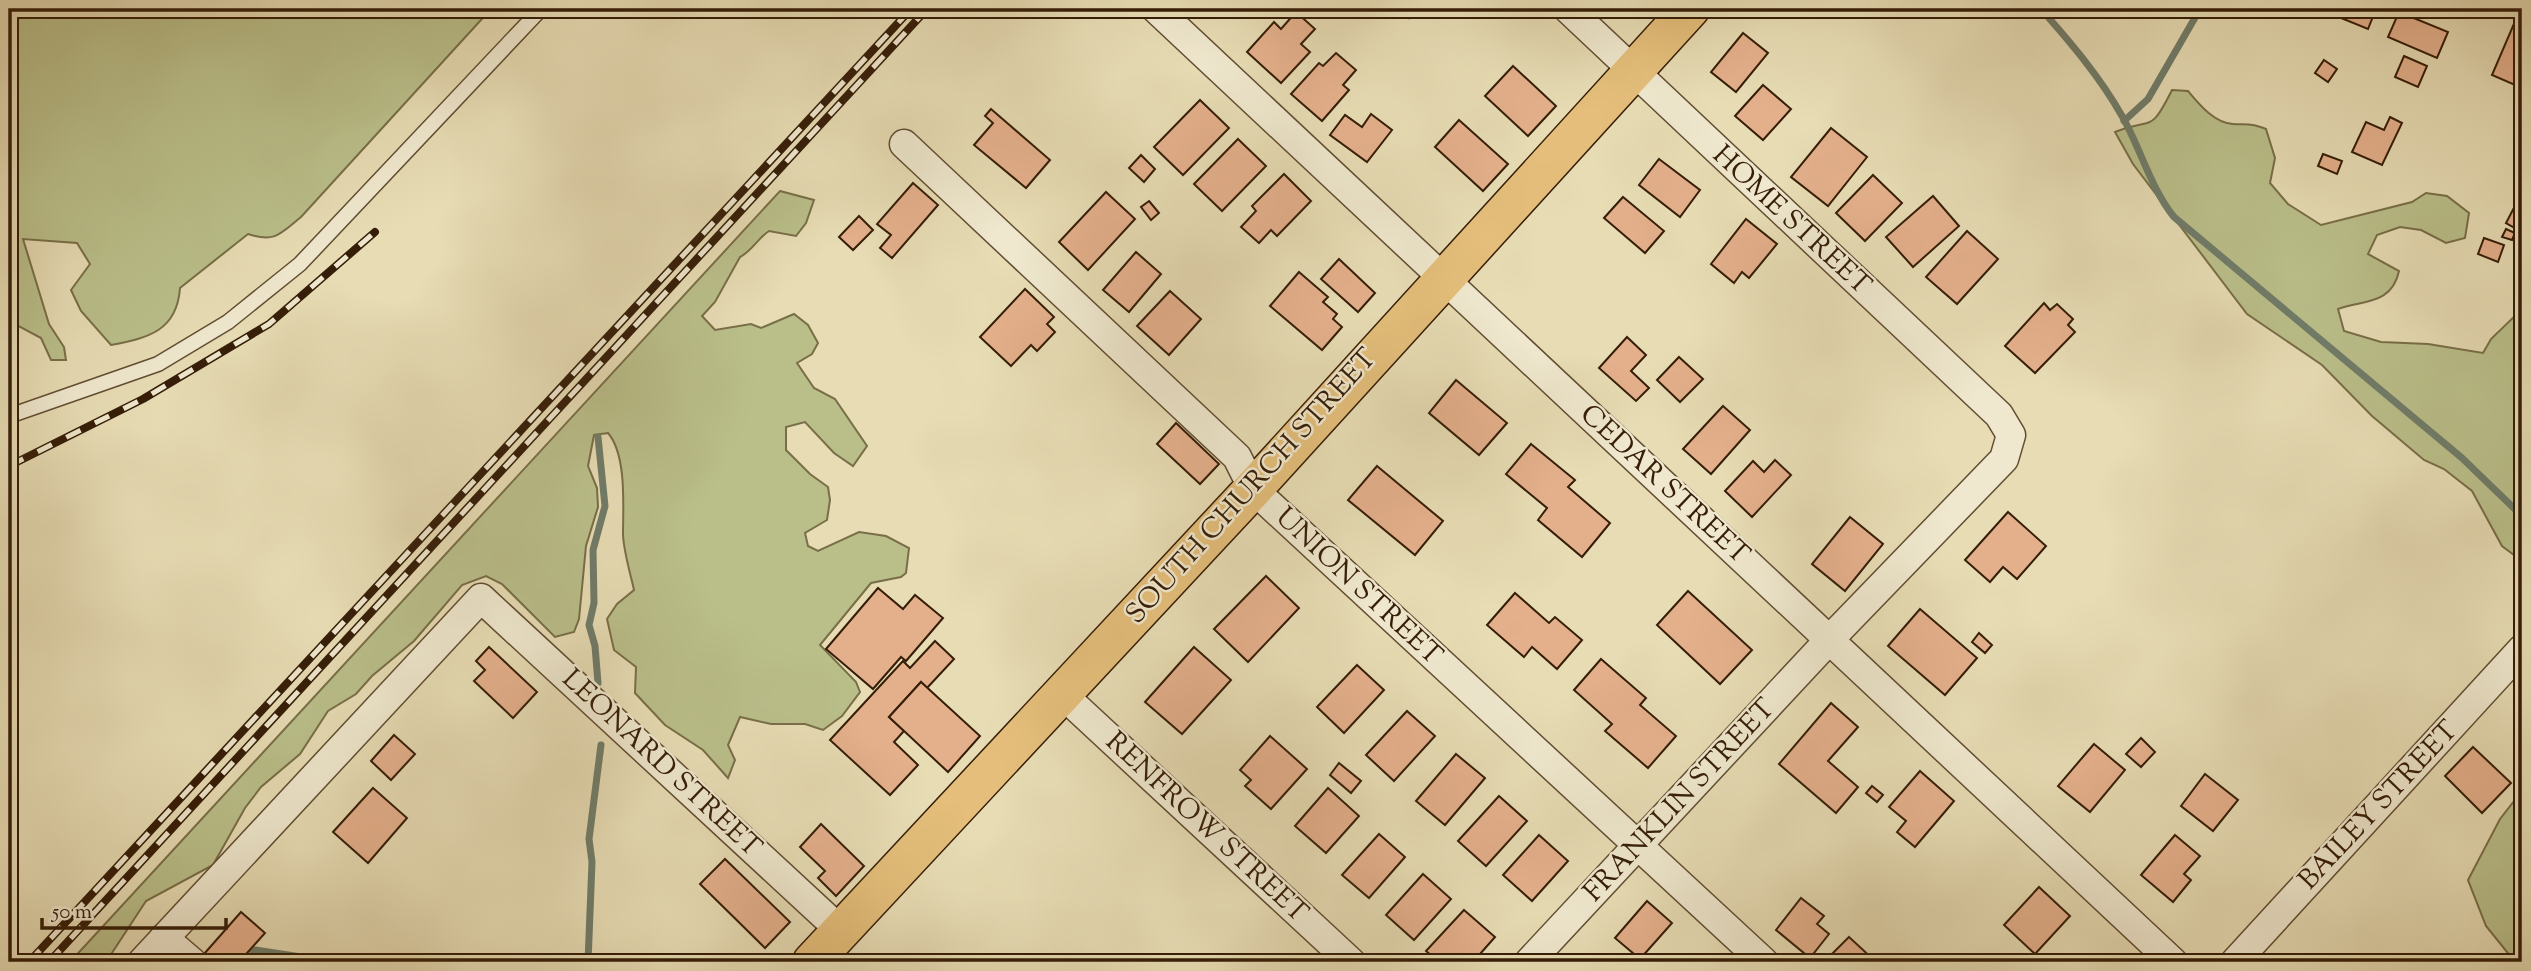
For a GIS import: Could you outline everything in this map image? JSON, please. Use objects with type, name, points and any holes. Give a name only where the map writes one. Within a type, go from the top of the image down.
[{"type":"main road","name":"SOUTH CHURCH STREET","points":[[812,962],[1253,489],[1690,9]]},
{"type":"street","name":"CEDAR STREET","points":[[1156,9],[2173,962]]},
{"type":"street","name":"HOME STREET","points":[[1567,9],[1999,415],[2011,435]]},
{"type":"street","name":"UNION STREET","points":[[904,144],[1237,457],[1253,489],[1764,962]]},
{"type":"street","name":"FRANKLIN STREET","points":[[1529,962],[1830,639],[2004,459],[2011,435]]},
{"type":"street","name":"LEONARD STREET","points":[[164,938],[481,598],[841,931]]},
{"type":"street","name":"BAILEY STREET","points":[[2235,962],[2522,649]]},
{"type":"street","name":"RENFROW STREET","points":[[1062,694],[1351,962]]},
{"type":"street","points":[[142,962],[164,938],[192,962]]},
{"type":"lane","points":[[9,416],[159,364],[237,316],[300,264],[541,9]]},
{"type":"green space","points":[[9,9],[491,9],[301,217],[271,237],[248,234],[180,288],[178,303],[167,323],[148,335],[111,345],[81,311],[71,290],[90,264],[77,243],[23,239],[49,324],[64,347],[66,360],[51,360],[41,338],[9,321]]},
{"type":"green space","points":[[2172,90],[2188,91],[2208,112],[2226,123],[2266,129],[2275,158],[2270,183],[2288,204],[2321,225],[2412,202],[2426,193],[2447,196],[2469,213],[2465,238],[2446,243],[2421,230],[2400,227],[2377,235],[2368,254],[2399,271],[2395,282],[2390,290],[2376,299],[2338,309],[2344,331],[2381,342],[2428,344],[2483,353],[2491,339],[2522,309],[2522,561],[2502,546],[2472,491],[2444,469],[2424,460],[2372,416],[2322,365],[2247,314],[2133,164],[2115,132],[2154,119]]},
{"type":"green space","points":[[780,191],[814,200],[806,223],[796,236],[769,231],[765,234],[740,257],[715,302],[702,316],[715,330],[751,324],[761,328],[794,314],[808,325],[818,343],[812,354],[797,363],[814,388],[835,399],[867,446],[853,466],[834,453],[805,422],[786,427],[786,450],[810,474],[828,487],[830,500],[827,520],[805,533],[808,546],[818,551],[859,532],[886,536],[909,548],[906,573],[901,577],[871,583],[820,645],[856,682],[860,692],[842,716],[823,730],[805,724],[771,724],[740,717],[728,745],[735,760],[728,778],[703,750],[665,725],[635,693],[636,667],[614,650],[607,619],[617,604],[634,590],[623,535],[621,468],[614,443],[608,433],[594,435],[588,466],[597,488],[598,507],[586,546],[579,619],[574,632],[555,637],[502,584],[486,576],[462,585],[414,641],[372,676],[356,694],[328,711],[300,754],[261,787],[245,808],[213,865],[146,901],[106,962],[70,962]]},
{"type":"green space","points":[[2522,791],[2522,962],[2515,962],[2486,926],[2468,880],[2500,819]]},
{"type":"building","points":[[1400,9],[1419,9],[1409,18]]},
{"type":"building","points":[[2319,9],[2376,9],[2368,29]]},
{"type":"building","points":[[1296,12],[1315,29],[1301,44],[1310,52],[1281,83],[1247,52],[1274,22],[1281,29]]},
{"type":"building","points":[[2399,12],[2448,32],[2437,58],[2388,37]]},
{"type":"building","points":[[2516,19],[2522,21],[2522,88],[2492,75]]},
{"type":"building","points":[[1743,33],[1768,53],[1736,92],[1711,72]]},
{"type":"building","points":[[1336,53],[1356,70],[1343,85],[1349,90],[1322,121],[1291,94],[1319,63],[1323,66]]},
{"type":"building","points":[[2404,56],[2427,66],[2418,87],[2395,77]]},
{"type":"building","points":[[2324,60],[2337,69],[2328,82],[2315,73]]},
{"type":"building","points":[[1513,66],[1556,106],[1528,136],[1485,96]]},
{"type":"building","points":[[1763,85],[1791,109],[1763,140],[1735,116]]},
{"type":"building","points":[[1200,100],[1229,128],[1183,175],[1154,147]]},
{"type":"building","points":[[991,109],[1050,160],[1026,188],[974,145],[993,123],[985,116]]},
{"type":"building","points":[[1371,114],[1392,130],[1367,162],[1330,135],[1345,115],[1362,127]]},
{"type":"building","points":[[2390,117],[2402,123],[2382,165],[2352,152],[2366,122],[2384,130]]},
{"type":"building","points":[[1459,120],[1508,164],[1483,191],[1435,147]]},
{"type":"building","points":[[1831,128],[1867,157],[1828,206],[1791,177]]},
{"type":"building","points":[[1238,139],[1266,166],[1222,211],[1194,184]]},
{"type":"building","points":[[2323,154],[2342,161],[2337,174],[2318,166]]},
{"type":"building","points":[[1141,155],[1155,169],[1144,182],[1129,168]]},
{"type":"building","points":[[1659,159],[1700,190],[1680,217],[1639,185]]},
{"type":"building","points":[[1284,174],[1311,201],[1277,236],[1271,230],[1259,243],[1241,227],[1256,211],[1252,206]]},
{"type":"building","points":[[1873,175],[1902,203],[1865,241],[1836,213]]},
{"type":"building","points":[[913,183],[938,205],[892,258],[880,248],[891,235],[877,224]]},
{"type":"building","points":[[1106,192],[1135,219],[1088,270],[1059,242]]},
{"type":"building","points":[[1933,196],[1959,226],[1913,267],[1886,237]]},
{"type":"building","points":[[1623,197],[1664,231],[1645,253],[1604,218]]},
{"type":"building","points":[[1149,201],[1159,213],[1151,220],[1141,207]]},
{"type":"building","points":[[2517,202],[2522,205],[2522,232],[2506,223]]},
{"type":"building","points":[[859,216],[873,230],[853,250],[839,237]]},
{"type":"building","points":[[1746,219],[1777,244],[1749,278],[1742,272],[1734,283],[1711,264]]},
{"type":"building","points":[[2506,229],[2515,233],[2512,240],[2502,237]]},
{"type":"building","points":[[1967,231],[1998,259],[1957,304],[1926,277]]},
{"type":"building","points":[[2484,238],[2504,245],[2498,262],[2478,254]]},
{"type":"building","points":[[1136,252],[1161,274],[1129,312],[1103,290]]},
{"type":"building","points":[[1339,259],[1375,293],[1358,312],[1321,279]]},
{"type":"building","points":[[1299,272],[1328,297],[1323,302],[1337,314],[1333,319],[1342,327],[1322,350],[1270,306]]},
{"type":"building","points":[[1025,289],[1054,317],[1047,324],[1055,332],[1037,351],[1031,345],[1011,366],[980,337]]},
{"type":"building","points":[[1170,291],[1201,319],[1169,355],[1137,326]]},
{"type":"building","points":[[2044,303],[2050,310],[2057,304],[2073,319],[2068,325],[2075,332],[2035,373],[2005,346]]},
{"type":"building","points":[[1627,337],[1646,355],[1631,371],[1649,388],[1636,401],[1599,368]]},
{"type":"building","points":[[1679,357],[1703,379],[1680,402],[1657,380]]},
{"type":"building","points":[[1456,380],[1507,423],[1479,455],[1429,413]]},
{"type":"building","points":[[1723,406],[1750,430],[1711,474],[1683,449]]},
{"type":"building","points":[[1176,423],[1219,464],[1200,484],[1157,444]]},
{"type":"building","points":[[1531,444],[1575,480],[1568,487],[1610,523],[1582,557],[1538,520],[1547,508],[1506,474]]},
{"type":"building","points":[[1775,460],[1791,475],[1752,517],[1725,491],[1753,461],[1764,472]]},
{"type":"building","points":[[1377,466],[1443,521],[1415,555],[1348,500]]},
{"type":"building","points":[[2008,512],[2046,546],[2017,579],[2003,567],[1990,582],[1965,560]]},
{"type":"building","points":[[1850,517],[1883,544],[1845,591],[1812,564]]},
{"type":"building","points":[[1266,576],[1299,608],[1248,662],[1214,629]]},
{"type":"building","points":[[878,588],[903,609],[915,595],[943,618],[906,661],[901,657],[873,689],[826,649]]},
{"type":"building","points":[[1688,591],[1752,650],[1720,684],[1657,625]]},
{"type":"building","points":[[1515,593],[1549,623],[1555,617],[1582,640],[1557,669],[1532,647],[1524,657],[1487,625]]},
{"type":"building","points":[[1920,609],[1977,658],[1945,695],[1888,646]]},
{"type":"building","points":[[1979,633],[1992,645],[1985,653],[1972,642]]},
{"type":"building","points":[[935,641],[954,659],[927,688],[921,682],[889,717],[904,731],[894,742],[918,765],[890,795],[830,740],[903,661],[910,668]]},
{"type":"building","points":[[489,647],[537,692],[513,718],[474,681],[485,670],[476,661]]},
{"type":"building","points":[[1194,647],[1231,680],[1182,734],[1145,702]]},
{"type":"building","points":[[1601,659],[1646,698],[1640,705],[1676,736],[1648,768],[1605,731],[1612,724],[1574,690]]},
{"type":"building","points":[[1357,665],[1384,690],[1344,733],[1317,707]]},
{"type":"building","points":[[921,682],[980,736],[948,772],[889,717]]},
{"type":"building","points":[[1831,703],[1858,727],[1828,761],[1858,787],[1836,813],[1779,764]]},
{"type":"building","points":[[1407,711],[1435,736],[1394,781],[1366,755]]},
{"type":"building","points":[[394,735],[415,754],[391,780],[371,761]]},
{"type":"building","points":[[1270,736],[1307,769],[1271,809],[1245,786],[1251,780],[1240,770]]},
{"type":"building","points":[[2141,738],[2155,752],[2141,767],[2126,754]]},
{"type":"building","points":[[2094,744],[2125,770],[2090,812],[2058,786]]},
{"type":"building","points":[[2473,747],[2511,783],[2482,813],[2445,776]]},
{"type":"building","points":[[1456,754],[1485,778],[1445,825],[1416,801]]},
{"type":"building","points":[[1339,763],[1361,781],[1351,793],[1330,775]]},
{"type":"building","points":[[1920,771],[1954,801],[1915,847],[1897,832],[1906,821],[1889,807]]},
{"type":"building","points":[[2205,774],[2238,800],[2213,831],[2181,806]]},
{"type":"building","points":[[1872,786],[1883,795],[1877,802],[1866,793]]},
{"type":"building","points":[[373,788],[407,818],[368,863],[333,832]]},
{"type":"building","points":[[1328,788],[1359,816],[1326,853],[1295,826]]},
{"type":"building","points":[[1499,796],[1527,821],[1486,866],[1458,841]]},
{"type":"building","points":[[821,824],[864,866],[836,896],[818,878],[825,871],[800,847]]},
{"type":"building","points":[[1379,834],[1405,857],[1369,898],[1342,875]]},
{"type":"building","points":[[1539,835],[1568,861],[1532,901],[1503,875]]},
{"type":"building","points":[[2175,835],[2200,856],[2184,874],[2191,880],[2173,902],[2141,875]]},
{"type":"building","points":[[725,859],[790,922],[765,948],[700,884]]},
{"type":"building","points":[[1423,874],[1451,899],[1414,940],[1386,915]]},
{"type":"building","points":[[2039,887],[2070,916],[2035,954],[2004,925]]},
{"type":"building","points":[[1801,898],[1824,916],[1817,924],[1829,934],[1810,958],[1776,930]]},
{"type":"building","points":[[1647,901],[1672,923],[1640,959],[1615,938]]},
{"type":"building","points":[[1464,910],[1495,937],[1473,962],[1439,962],[1426,951]]},
{"type":"building","points":[[241,912],[265,933],[239,962],[213,962],[204,954]]},
{"type":"building","points":[[1849,937],[1874,960],[1824,962]]},
{"type":"waterway","points":[[2041,9],[2084,61],[2113,102],[2129,129],[2158,193],[2174,217],[2462,458],[2522,516]]},
{"type":"waterway","points":[[2124,121],[2148,99],[2200,9]]},
{"type":"waterway","points":[[598,437],[605,506],[593,550],[594,603],[589,625],[595,646],[598,683]]},
{"type":"waterway","points":[[588,962],[592,862],[589,839],[601,745]]},
{"type":"waterway","points":[[242,948],[334,962]]},
{"type":"railway","points":[[29,962],[911,9]]},
{"type":"railway","points":[[49,962],[927,9]]},
{"type":"railway","points":[[9,466],[143,399],[269,324],[375,232]]}]
